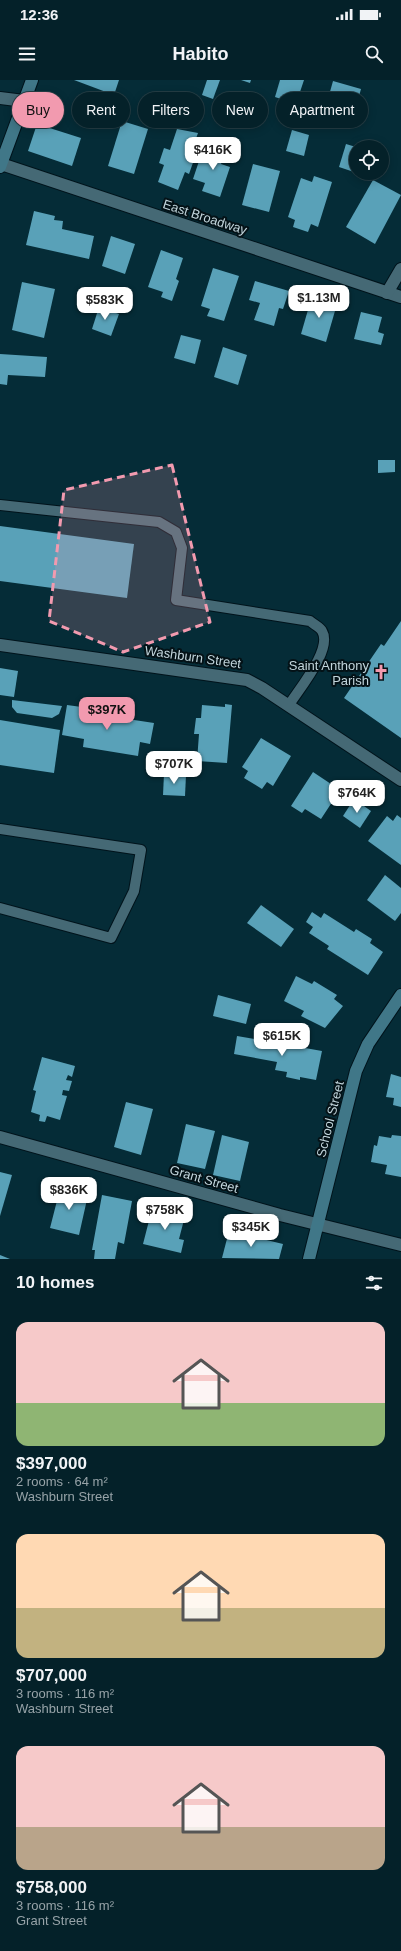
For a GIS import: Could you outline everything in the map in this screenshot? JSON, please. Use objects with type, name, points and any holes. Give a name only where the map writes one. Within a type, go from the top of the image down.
[{"type":"street","points":[[27,92],[32,80]]},
{"type":"street","points":[[0,98],[12,100]]},
{"type":"street","points":[[1,166],[14,128]]},
{"type":"street","name":"East Broadway","points":[[1,166],[401,297]]},
{"type":"street","points":[[388,293],[401,269]]},
{"type":"street","name":"Washburn Street","points":[[0,645],[240,678],[255,683],[401,780]]},
{"type":"street","name":"School Street","points":[[309,1259],[356,1071],[368,1044],[401,995]]},
{"type":"street","name":"Grant Street","points":[[0,1137],[318,1225],[401,1245]]},
{"type":"lane","points":[[0,505],[160,522],[176,532],[182,548],[176,600],[310,621],[322,630],[325,641],[324,647],[322,653],[289,705]]},
{"type":"lane","points":[[0,829],[141,850],[134,891],[111,938],[0,908]]},
{"type":"highlighted area","points":[[172,465],[210,622],[123,652],[49,621],[64,490]]},
{"type":"building","points":[[74,80],[119,80],[115,92],[106,92]]},
{"type":"building","points":[[207,80],[220,80],[216,92],[212,92],[212,99],[204,96],[203,92]]},
{"type":"building","points":[[241,80],[251,80],[250,83]]},
{"type":"building","points":[[280,80],[304,80],[300,92],[276,92]]},
{"type":"building","points":[[333,81],[361,89],[360,92],[330,92]]},
{"type":"building","points":[[130,123],[138,126],[138,128],[148,129],[134,174],[108,166],[120,128],[130,128]]},
{"type":"building","points":[[36,128],[50,128],[81,138],[72,166],[28,151]]},
{"type":"building","points":[[177,129],[198,133],[190,155],[195,157],[189,174],[185,172],[178,190],[158,182],[164,165],[159,163],[164,148],[170,150]]},
{"type":"building","points":[[292,130],[309,135],[304,156],[286,151]]},
{"type":"building","points":[[212,142],[227,147],[221,164],[230,167],[220,197],[202,191],[205,183],[193,179],[200,158],[206,160]]},
{"type":"building","points":[[346,144],[349,145],[349,170],[339,167]]},
{"type":"building","points":[[253,164],[280,171],[269,212],[242,205]]},
{"type":"building","points":[[314,176],[332,182],[318,227],[311,224],[308,232],[293,227],[295,220],[288,217],[301,178],[312,182]]},
{"type":"building","points":[[373,180],[401,195],[375,244],[346,227]]},
{"type":"building","points":[[34,211],[55,216],[54,220],[63,221],[62,229],[94,236],[89,259],[26,245]]},
{"type":"building","points":[[111,236],[135,244],[125,274],[102,266]]},
{"type":"building","points":[[161,250],[183,258],[176,279],[179,281],[172,301],[161,297],[163,292],[148,287]]},
{"type":"building","points":[[213,268],[239,276],[224,321],[207,316],[210,309],[201,306]]},
{"type":"building","points":[[255,281],[289,291],[283,309],[279,308],[274,326],[254,320],[260,303],[249,300]]},
{"type":"building","points":[[22,282],[55,289],[44,338],[12,330]]},
{"type":"building","points":[[312,296],[337,304],[326,342],[301,334]]},
{"type":"building","points":[[99,307],[119,314],[111,336],[92,329]]},
{"type":"building","points":[[361,312],[382,317],[378,332],[384,334],[381,345],[354,339]]},
{"type":"building","points":[[181,335],[201,340],[195,364],[174,358]]},
{"type":"building","points":[[223,347],[247,355],[238,385],[214,377]]},
{"type":"building","points":[[0,354],[47,357],[45,377],[8,375],[7,385],[0,384]]},
{"type":"building","points":[[378,460],[395,460],[395,472],[378,473]]},
{"type":"building","points":[[0,526],[134,544],[127,598],[0,581]]},
{"type":"building","name":"Saint Anthony Parish","points":[[401,621],[401,738],[344,698],[381,644],[384,646]]},
{"type":"building","points":[[0,668],[18,671],[14,697],[0,695]]},
{"type":"building","points":[[12,700],[62,706],[59,714],[52,718],[17,713],[12,707]]},
{"type":"building","points":[[225,704],[232,705],[227,763],[197,761],[199,734],[194,734],[196,718],[201,718],[202,705],[225,707]]},
{"type":"building","points":[[67,705],[89,708],[88,713],[154,723],[150,744],[140,742],[138,756],[83,747],[84,739],[62,735]]},
{"type":"building","points":[[0,720],[60,730],[54,773],[0,765]]},
{"type":"building","points":[[261,738],[291,756],[273,786],[267,782],[262,789],[244,778],[248,771],[242,767]]},
{"type":"building","points":[[313,772],[340,790],[321,819],[305,809],[302,813],[291,806]]},
{"type":"building","points":[[164,774],[186,775],[185,796],[163,795]]},
{"type":"building","points":[[354,799],[371,811],[360,828],[343,816]]},
{"type":"building","points":[[397,815],[401,818],[401,865],[368,841],[387,816],[393,821]]},
{"type":"building","points":[[385,875],[401,888],[401,913],[395,921],[367,900]]},
{"type":"building","points":[[261,905],[294,929],[281,947],[247,923]]},
{"type":"building","points":[[312,912],[321,918],[324,913],[354,932],[356,929],[372,939],[370,943],[383,952],[368,975],[327,949],[329,946],[309,933],[313,927],[306,922]]},
{"type":"building","points":[[296,976],[312,984],[314,981],[337,995],[334,999],[343,1006],[325,1028],[301,1016],[304,1011],[284,1001]]},
{"type":"building","points":[[218,995],[251,1004],[246,1024],[213,1016]]},
{"type":"building","points":[[237,1036],[322,1051],[316,1080],[300,1077],[300,1080],[286,1077],[287,1072],[275,1070],[277,1062],[234,1054]]},
{"type":"building","points":[[42,1057],[75,1066],[72,1077],[68,1075],[66,1080],[72,1081],[69,1091],[63,1090],[62,1095],[67,1096],[60,1120],[47,1116],[45,1122],[39,1121],[40,1115],[31,1112],[36,1091],[33,1090]]},
{"type":"building","points":[[391,1074],[401,1077],[401,1107],[393,1105],[394,1098],[386,1097]]},
{"type":"building","points":[[126,1102],[153,1109],[141,1155],[114,1147]]},
{"type":"building","points":[[186,1124],[215,1131],[205,1169],[177,1163]]},
{"type":"building","points":[[222,1135],[249,1142],[240,1181],[213,1175]]},
{"type":"building","points":[[392,1135],[401,1136],[401,1177],[385,1174],[387,1165],[371,1162],[374,1145],[377,1146],[379,1136],[391,1138]]},
{"type":"building","points":[[0,1172],[12,1175],[0,1216]]},
{"type":"building","points":[[68,1187],[83,1191],[82,1194],[88,1195],[79,1235],[50,1228],[60,1189],[67,1191]]},
{"type":"building","points":[[102,1195],[132,1201],[124,1244],[118,1242],[115,1259],[94,1259],[95,1250],[92,1250]]},
{"type":"building","points":[[152,1209],[185,1216],[179,1239],[184,1240],[181,1253],[143,1244]]},
{"type":"building","points":[[229,1231],[283,1244],[279,1259],[222,1258]]},
{"type":"building","points":[[0,1255],[10,1259],[0,1259]]},
{"type":"place","name":"Saint Anthony Parish","points":[[381,672]]}]
